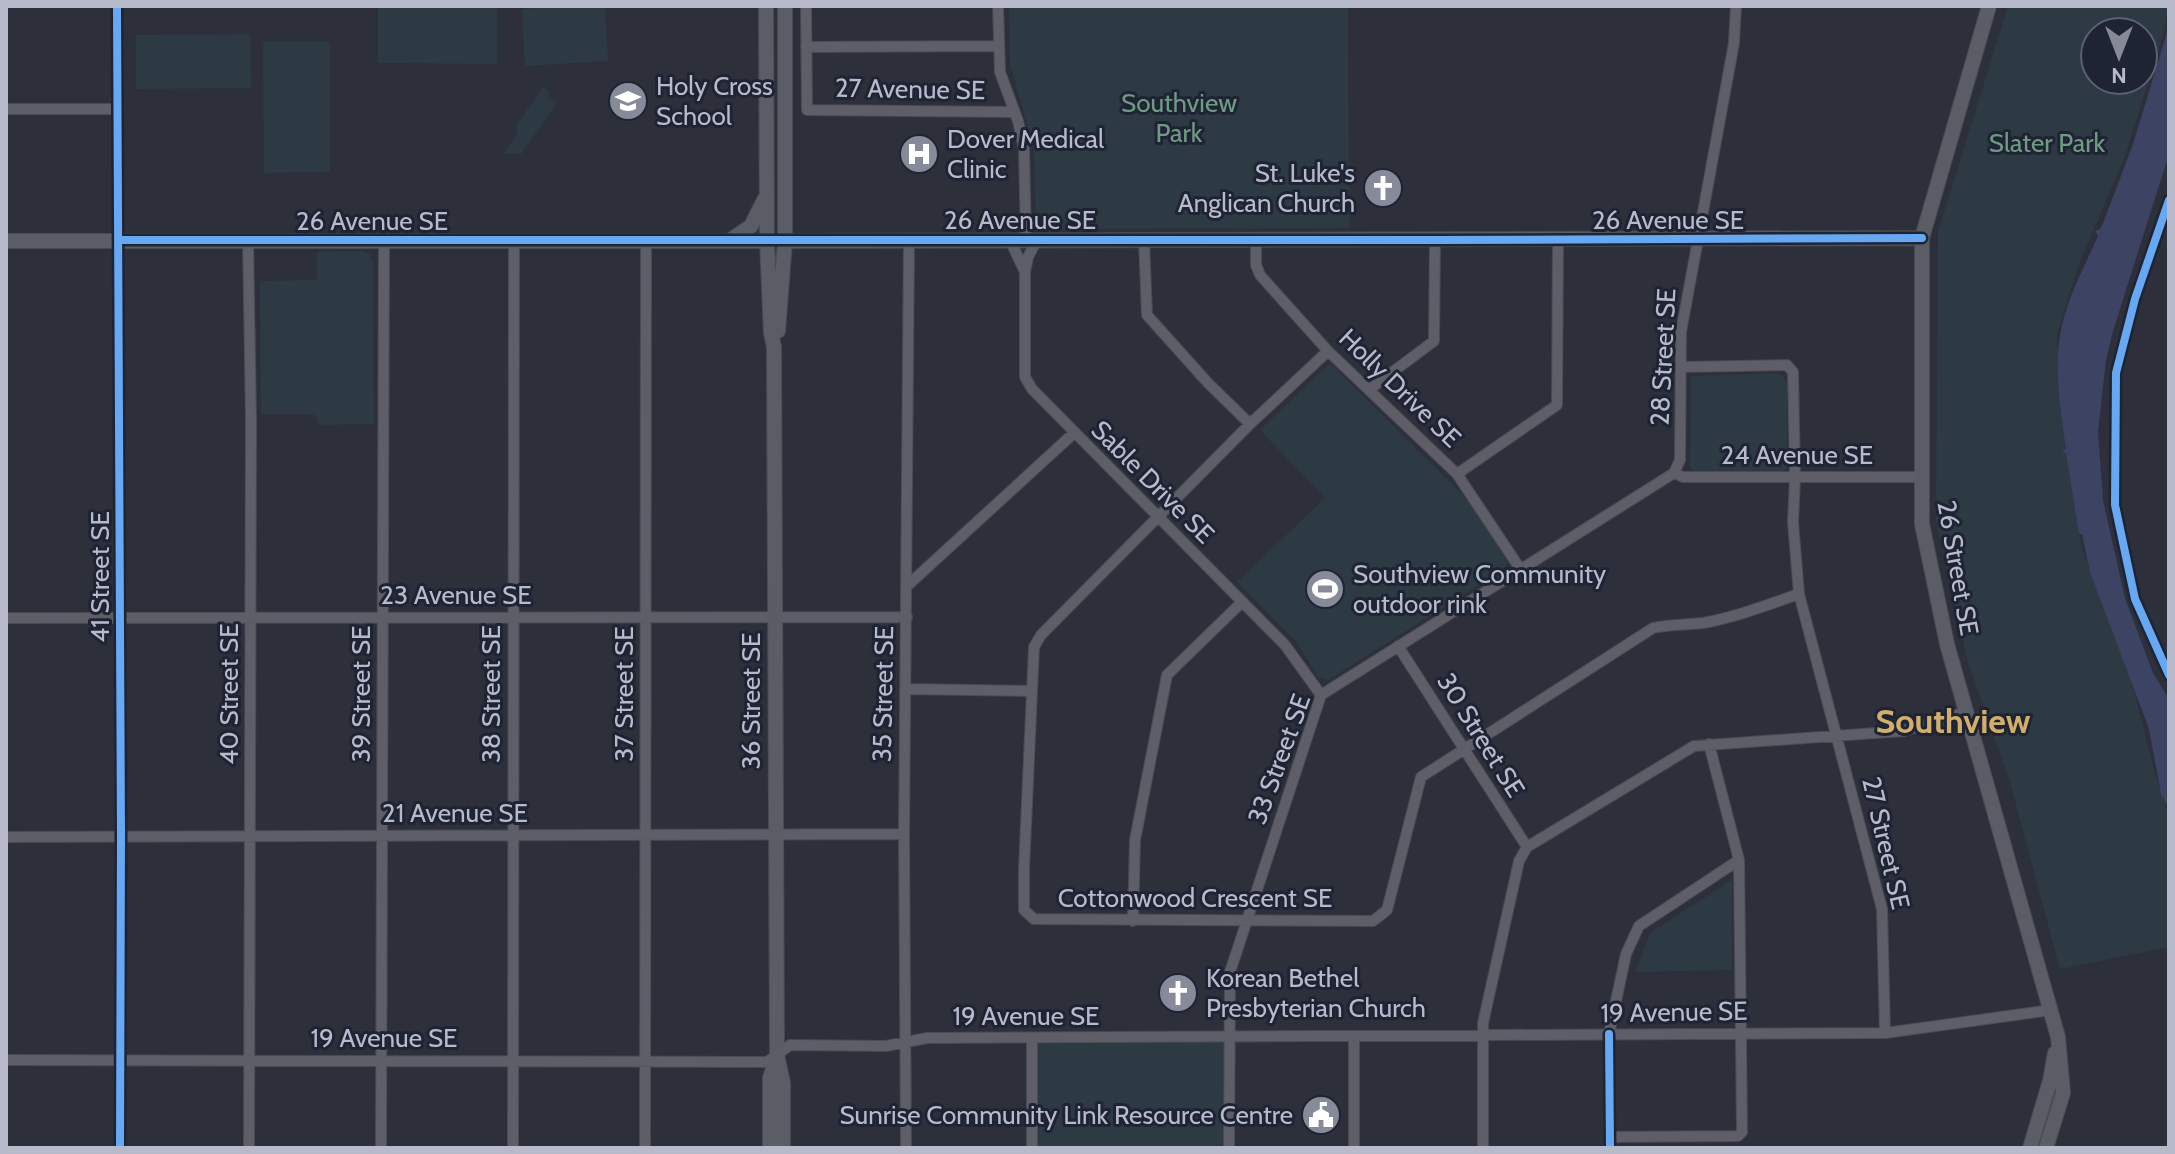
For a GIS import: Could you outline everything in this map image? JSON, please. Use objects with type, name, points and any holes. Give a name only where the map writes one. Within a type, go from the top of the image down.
[{"type":"street","name":"41 Street SE","points":[[117,6],[120,1148]]},
{"type":"street","name":"36 Street SE","points":[[766,6],[767,241],[774,347],[777,1055],[783,1083],[783,1148]]},
{"type":"street","name":"36 Street SE","points":[[774,347],[779,329],[785,241],[785,6]]},
{"type":"street","points":[[806,6],[806,47],[998,46]]},
{"type":"street","name":"Sable Drive SE","points":[[998,6],[1002,80],[1024,149],[1031,240],[1025,272],[1025,377],[1032,389],[1074,433],[1285,645],[1321,695]]},
{"type":"street","name":"28 Street SE","points":[[1674,473],[1680,460],[1681,332],[1734,43],[1736,6]]},
{"type":"street","name":"26 Street SE","points":[[1989,6],[1922,238],[1921,477],[1924,538],[1947,644],[2058,1037],[2063,1093],[2046,1148]]},
{"type":"street","name":"27 Avenue SE","points":[[806,47],[807,110],[1013,112]]},
{"type":"street","points":[[6,109],[117,109]]},
{"type":"street","points":[[729,241],[751,226],[767,192]]},
{"type":"street","name":"26 Avenue SE","points":[[6,241],[1922,238]]},
{"type":"street","name":"Holly Drive SE","points":[[1256,239],[1256,265],[1260,275],[1328,351],[1457,474],[1521,570]]},
{"type":"street","points":[[1457,474],[1557,405],[1558,239]]},
{"type":"street","name":"Sable Drive SE","points":[[1010,240],[1025,272]]},
{"type":"street","points":[[1144,240],[1147,315],[1250,424]]},
{"type":"street","points":[[1370,389],[1434,341],[1435,240]]},
{"type":"street","name":"40 Street SE","points":[[248,241],[251,419],[249,1148]]},
{"type":"street","name":"39 Street SE","points":[[381,1148],[384,241]]},
{"type":"street","name":"38 Street SE","points":[[513,1148],[514,241]]},
{"type":"street","name":"37 Street SE","points":[[645,1148],[646,241]]},
{"type":"street","name":"35 Street SE","points":[[906,1148],[904,834],[909,241]]},
{"type":"street","name":"Cottonwood Crescent SE","points":[[1328,351],[1158,516],[1041,635],[1034,647],[1024,910],[1034,919],[1373,921],[1387,910],[1421,777],[1653,628],[1740,615],[1799,594]]},
{"type":"street","name":"27 Street SE","points":[[1681,367],[1787,365],[1793,372],[1793,522],[1799,594],[1882,909],[1885,1033]]},
{"type":"street","points":[[907,586],[1074,433]]},
{"type":"street","name":"24 Avenue SE","points":[[1674,473],[1683,477],[1921,477]]},
{"type":"street","name":"33 Street SE","points":[[1229,1148],[1230,972],[1321,695],[1674,473]]},
{"type":"street","points":[[1133,921],[1135,840],[1167,675],[1242,602]]},
{"type":"street","name":"23 Avenue SE","points":[[6,618],[907,617]]},
{"type":"street","name":"30 Street SE","points":[[1398,646],[1527,847]]},
{"type":"street","points":[[905,689],[1031,691]]},
{"type":"street","points":[[1483,1148],[1483,1023],[1519,861],[1527,847],[1694,746],[1904,731],[1966,712]]},
{"type":"street","points":[[1709,744],[1739,860],[1742,1132],[1738,1136],[1610,1142],[1609,1034],[1626,954],[1639,926],[1739,860]]},
{"type":"street","name":"21 Avenue SE","points":[[6,837],[904,834]]},
{"type":"street","name":"19 Avenue SE","points":[[6,1060],[767,1062],[790,1045],[886,1046],[927,1038],[1885,1033],[2051,1010]]},
{"type":"street","name":"26 Street SE","points":[[2030,1148],[2050,1081],[2058,1037]]},
{"type":"street","points":[[1032,1038],[1032,1148]]},
{"type":"street","points":[[1354,1038],[1354,1148]]},
{"type":"street","name":"36 Street SE","points":[[770,1148],[770,1078],[777,1055]]},
{"type":"green space","points":[[378,6],[497,6],[497,64],[378,63]]},
{"type":"green space","points":[[605,6],[608,61],[525,66],[522,9]]},
{"type":"green space","name":"Southview Park","points":[[1009,6],[1348,6],[1349,228],[1045,229],[1036,221],[1034,151],[1010,63]]},
{"type":"green space","name":"Slater Park","points":[[2008,6],[2169,6],[2159,49],[2159,16],[2079,16],[2079,96],[2144,96],[2125,156],[2077,269],[2057,335],[2061,411],[2081,546],[2132,683],[2169,816],[2169,947],[2060,969],[2010,782],[1968,662],[1936,521],[1938,232]]},
{"type":"green space","points":[[250,34],[251,88],[136,89],[136,35]]},
{"type":"green space","points":[[263,42],[330,42],[330,172],[264,173]]},
{"type":"green space","points":[[543,87],[550,93],[548,97],[557,103],[521,154],[504,154],[518,131],[515,127]]},
{"type":"green space","points":[[362,251],[369,254],[373,262],[374,424],[319,425],[316,416],[311,414],[261,414],[260,281],[317,280],[317,252]]},
{"type":"green space","points":[[1330,363],[1471,503],[1508,562],[1504,569],[1328,680],[1318,677],[1297,642],[1237,582],[1325,498],[1260,430]]},
{"type":"green space","points":[[1780,373],[1787,382],[1787,469],[1781,472],[1692,470],[1691,376]]},
{"type":"green space","points":[[1732,880],[1732,970],[1635,972],[1650,933]]},
{"type":"green space","points":[[1228,1036],[1229,1148],[1032,1148],[1032,1038]]},
{"type":"water","points":[[2169,26],[2169,154],[2113,331],[2106,360],[2098,432],[2103,500],[2125,598],[2153,673],[2169,699],[2169,809],[2161,794],[2149,729],[2090,572],[2082,534],[2079,534],[2066,453],[2062,451],[2066,449],[2058,364],[2066,310],[2098,236],[2095,231],[2104,221],[2148,96],[2159,96],[2159,59]]},
{"type":"cycle path","points":[[117,6],[120,1148]]},
{"type":"cycle path","points":[[2169,200],[2135,299],[2116,373],[2115,505],[2135,599],[2169,675]]},
{"type":"cycle path","points":[[118,240],[1922,238]]},
{"type":"cycle path","points":[[1609,1034],[1610,1148]]},
{"type":"place","name":"Holy Cross School","points":[[628,101]]},
{"type":"place","name":"Dover Medical Clinic","points":[[919,154]]},
{"type":"place","name":"St. Luke's Anglican Church","points":[[1383,188]]},
{"type":"place","name":"Southview Community outdoor rink","points":[[1325,589]]},
{"type":"place","name":"Korean Bethel Presbyterian Church","points":[[1178,993]]},
{"type":"place","name":"Sunrise Community Link Resource Centre","points":[[1321,1115]]},
{"type":"district","name":"Southview","points":[[1953,721]]}]
